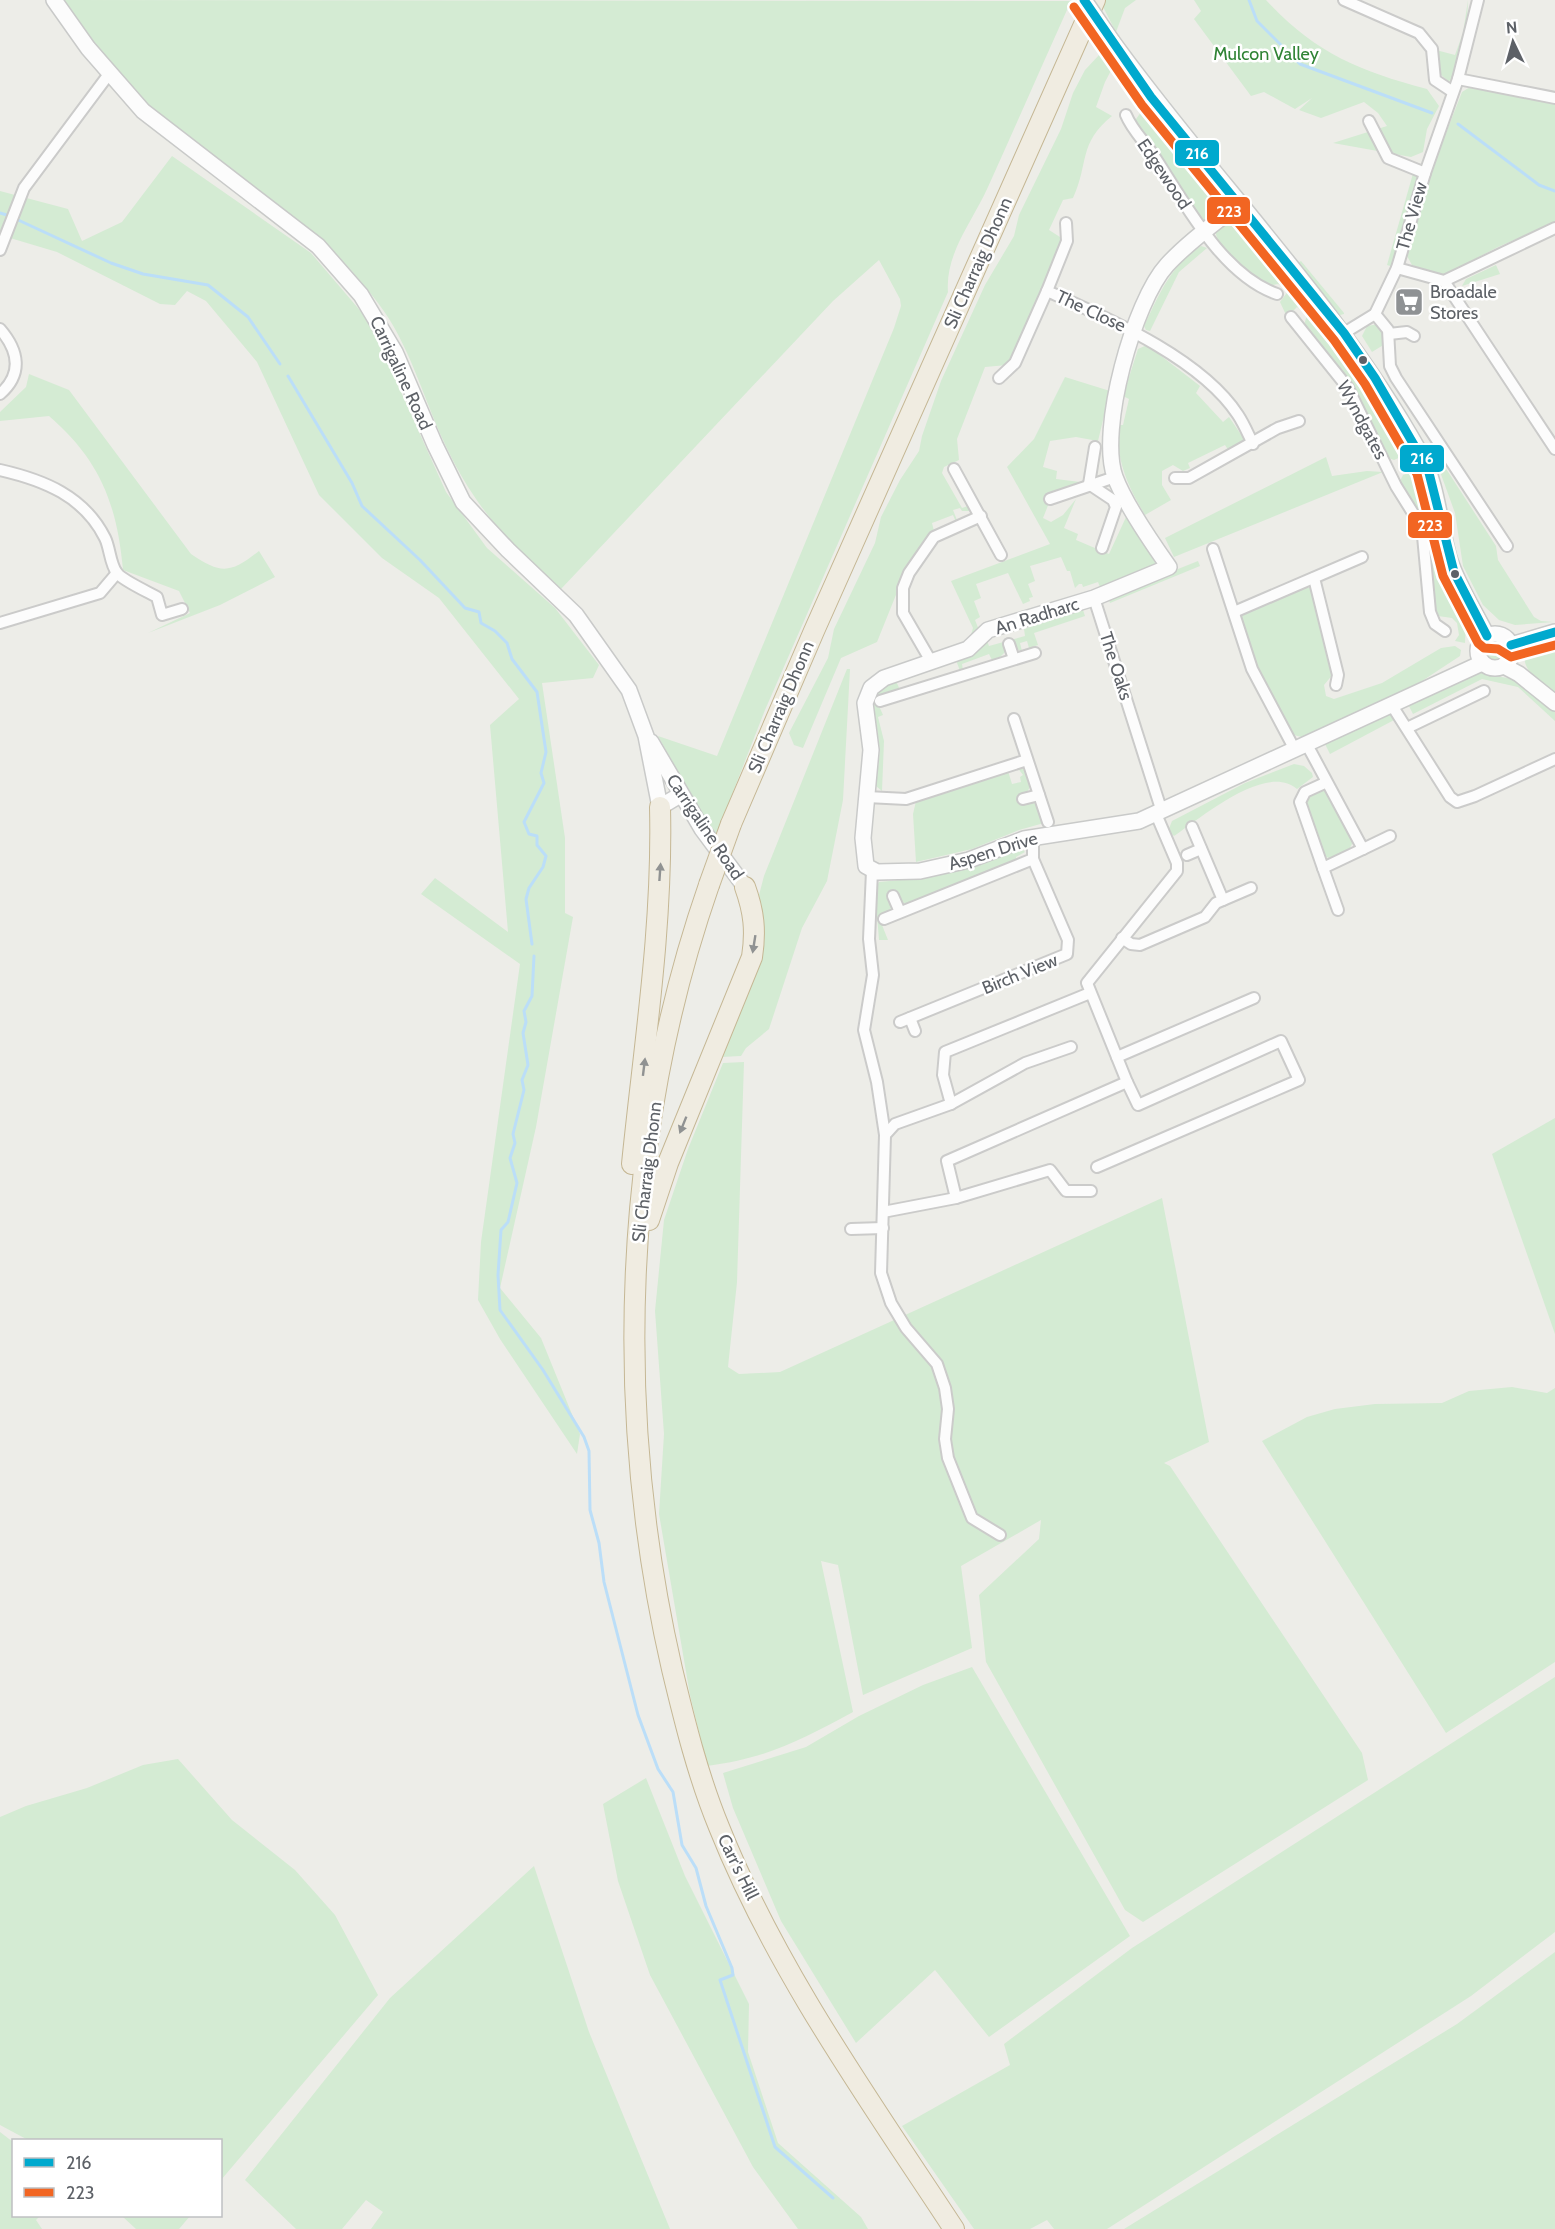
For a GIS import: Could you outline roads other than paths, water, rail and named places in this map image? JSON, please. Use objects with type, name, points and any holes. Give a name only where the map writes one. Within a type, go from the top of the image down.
[{"type":"highway","name":"Sli Charraig Dhonn","points":[[639,1459],[635,1322],[639,1222],[646,1152],[671,1016],[687,949],[731,824],[814,631],[1095,0]]},
{"type":"highway","points":[[639,1459],[631,1423],[625,1369],[624,1281],[628,1203],[648,1035],[661,857],[660,807]]},
{"type":"highway","points":[[639,1459],[644,1429],[644,1307],[648,1222],[668,1163],[752,957],[756,934],[753,911],[745,887]]},
{"type":"highway","name":"Carr's Hill","points":[[639,1459],[648,1544],[663,1630],[694,1760],[719,1829],[759,1911],[808,2002],[954,2229]]},
{"type":"street","name":"Carrigaline Road","points":[[54,0],[109,74],[143,111],[318,246],[347,277],[373,311],[395,352],[435,445],[464,502],[508,550],[576,615],[629,690],[646,736],[660,807]]},
{"type":"street","points":[[1084,0],[1151,97],[1344,333],[1375,378],[1421,455],[1432,483],[1454,572],[1487,636]]},
{"type":"street","points":[[1344,0],[1419,33],[1432,49],[1435,80],[1453,92]]},
{"type":"street","name":"The View","points":[[1375,314],[1398,263],[1425,173],[1458,79],[1478,0]]},
{"type":"street","points":[[0,250],[20,196],[109,74]]},
{"type":"street","points":[[1458,79],[1555,98]]},
{"type":"street","name":"Edgewood","points":[[1126,115],[1170,184],[1234,266],[1262,289],[1277,294]]},
{"type":"street","name":"The View","points":[[1369,121],[1388,158],[1425,173]]},
{"type":"street","points":[[1094,598],[1169,567],[1115,477],[1109,439],[1110,422],[1116,392],[1135,332],[1156,280],[1167,266],[1205,231],[1240,203]]},
{"type":"street","name":"The Close","points":[[999,378],[1015,363],[1047,291],[1067,241],[1066,223]]},
{"type":"street","points":[[1447,279],[1555,228]]},
{"type":"street","points":[[1398,263],[1447,279],[1500,368],[1555,449]]},
{"type":"street","name":"The Close","points":[[1047,291],[1135,332],[1198,374],[1220,393],[1238,414],[1253,444]]},
{"type":"street","points":[[1344,333],[1375,314],[1389,334],[1390,366],[1420,417],[1508,546]]},
{"type":"street","name":"Wyndgates","points":[[1291,317],[1348,388],[1396,486],[1416,518],[1424,536],[1430,612],[1435,624],[1445,632]]},
{"type":"street","points":[[0,330],[16,352],[17,364],[9,386],[0,394]]},
{"type":"street","points":[[1389,334],[1407,332],[1414,336]]},
{"type":"street","points":[[1175,478],[1189,478],[1278,428],[1299,421]]},
{"type":"street","points":[[1089,484],[1095,447]]},
{"type":"street","points":[[954,469],[1001,555]]},
{"type":"street","points":[[0,470],[52,486],[69,496],[86,510],[106,540],[117,573],[157,597],[162,615],[182,609]]},
{"type":"street","points":[[1050,499],[1115,477]]},
{"type":"street","points":[[1089,484],[1113,500],[1116,507],[1102,548]]},
{"type":"street","points":[[981,516],[934,537],[909,573],[903,588],[903,613],[932,663],[903,670],[878,681],[866,697],[871,750],[863,842],[866,866],[872,872],[869,939],[873,975],[864,1030],[877,1082],[885,1135],[881,1273],[885,1292],[906,1328],[937,1364],[945,1388],[948,1409],[945,1439],[948,1458],[972,1518],[1000,1535]]},
{"type":"street","points":[[1213,549],[1252,669],[1301,747],[1327,782],[1363,849]]},
{"type":"street","points":[[1234,612],[1362,556]]},
{"type":"street","points":[[0,623],[100,593],[117,573]]},
{"type":"street","points":[[1314,578],[1338,675],[1336,685]]},
{"type":"street","name":"An Radharc","points":[[932,663],[968,649],[988,630],[1094,598]]},
{"type":"street","name":"The Oaks","points":[[1094,598],[1159,813],[1177,863],[1177,871],[1122,938]]},
{"type":"street","points":[[1511,645],[1555,632]]},
{"type":"street","points":[[1487,636],[1504,636],[1511,645],[1511,657],[1504,666]]},
{"type":"street","points":[[1487,636],[1478,648],[1482,663],[1492,668],[1504,666],[1519,674],[1555,703]]},
{"type":"street","points":[[1009,644],[1014,659]]},
{"type":"street","points":[[880,702],[1035,653]]},
{"type":"street","points":[[1048,828],[1120,826],[1159,813],[1482,663]]},
{"type":"street","points":[[903,670],[911,692]]},
{"type":"street","points":[[1407,728],[1484,691]]},
{"type":"street","points":[[1391,704],[1450,797],[1457,802],[1555,759]]},
{"type":"street","name":"Aspen Drive","points":[[872,872],[920,871],[959,862],[1013,842],[1033,838],[1048,828],[1014,719]]},
{"type":"street","name":"Carrigaline Road","points":[[646,736],[680,795],[745,887]]},
{"type":"street","points":[[867,797],[906,799],[1027,759]]},
{"type":"street","points":[[1327,782],[1305,792],[1300,802],[1338,910]]},
{"type":"street","points":[[660,807],[680,795]]},
{"type":"street","points":[[1023,799],[1039,795]]},
{"type":"street","points":[[1192,827],[1223,900]]},
{"type":"street","points":[[1323,868],[1390,836]]},
{"type":"street","name":"Birch View","points":[[915,1031],[905,1020],[1068,954],[1069,944],[1033,859],[1033,838]]},
{"type":"street","points":[[1187,855],[1201,849]]},
{"type":"street","points":[[884,919],[1033,859]]},
{"type":"street","points":[[1097,1167],[1299,1080],[1281,1041],[1138,1105],[1090,993],[1088,979],[1122,938],[1136,946],[1140,945],[1206,917],[1216,903],[1251,888]]},
{"type":"street","points":[[893,896],[900,912]]},
{"type":"street","points":[[951,1104],[943,1075],[945,1052],[1090,993]]},
{"type":"street","points":[[1117,1057],[1254,998]]},
{"type":"street","points":[[885,1135],[895,1124],[951,1104],[1024,1063],[1071,1047]]},
{"type":"street","points":[[956,1198],[947,1161],[1127,1082]]},
{"type":"street","points":[[883,1212],[956,1198],[1050,1170],[1066,1191],[1091,1191]]},
{"type":"street","points":[[851,1229],[882,1228]]},
{"type":"waterway","points":[[1249,0],[1257,21],[1300,64],[1432,113]]},
{"type":"waterway","points":[[1458,124],[1539,185],[1555,191]]},
{"type":"waterway","points":[[0,213],[10,216]]},
{"type":"waterway","points":[[16,219],[111,263],[143,274],[208,285],[248,317],[280,364]]},
{"type":"waterway","points":[[288,376],[352,483],[362,506],[420,560],[465,608],[479,612],[481,623],[495,631],[507,643],[512,659],[537,692],[546,752],[541,773],[544,783],[524,822],[529,834],[537,836],[537,845],[546,856],[543,867],[529,888],[526,899],[532,944]]},
{"type":"waterway","points":[[534,956],[532,996],[524,1011],[526,1022],[523,1033],[528,1065],[522,1080],[524,1090],[513,1134],[515,1143],[510,1158],[517,1183],[508,1222],[501,1230],[498,1275],[500,1310],[543,1370],[584,1437],[589,1451],[590,1510],[599,1543],[604,1582],[638,1715],[658,1769],[673,1792],[682,1845],[696,1868],[706,1906],[732,1968],[733,1975],[720,1980],[775,2147],[833,2198]]},
{"type":"place","name":"Broadale Stores","points":[[1409,302]]},
{"type":"park label","name":"Mulcon Valley","points":[[1266,54]]}]
